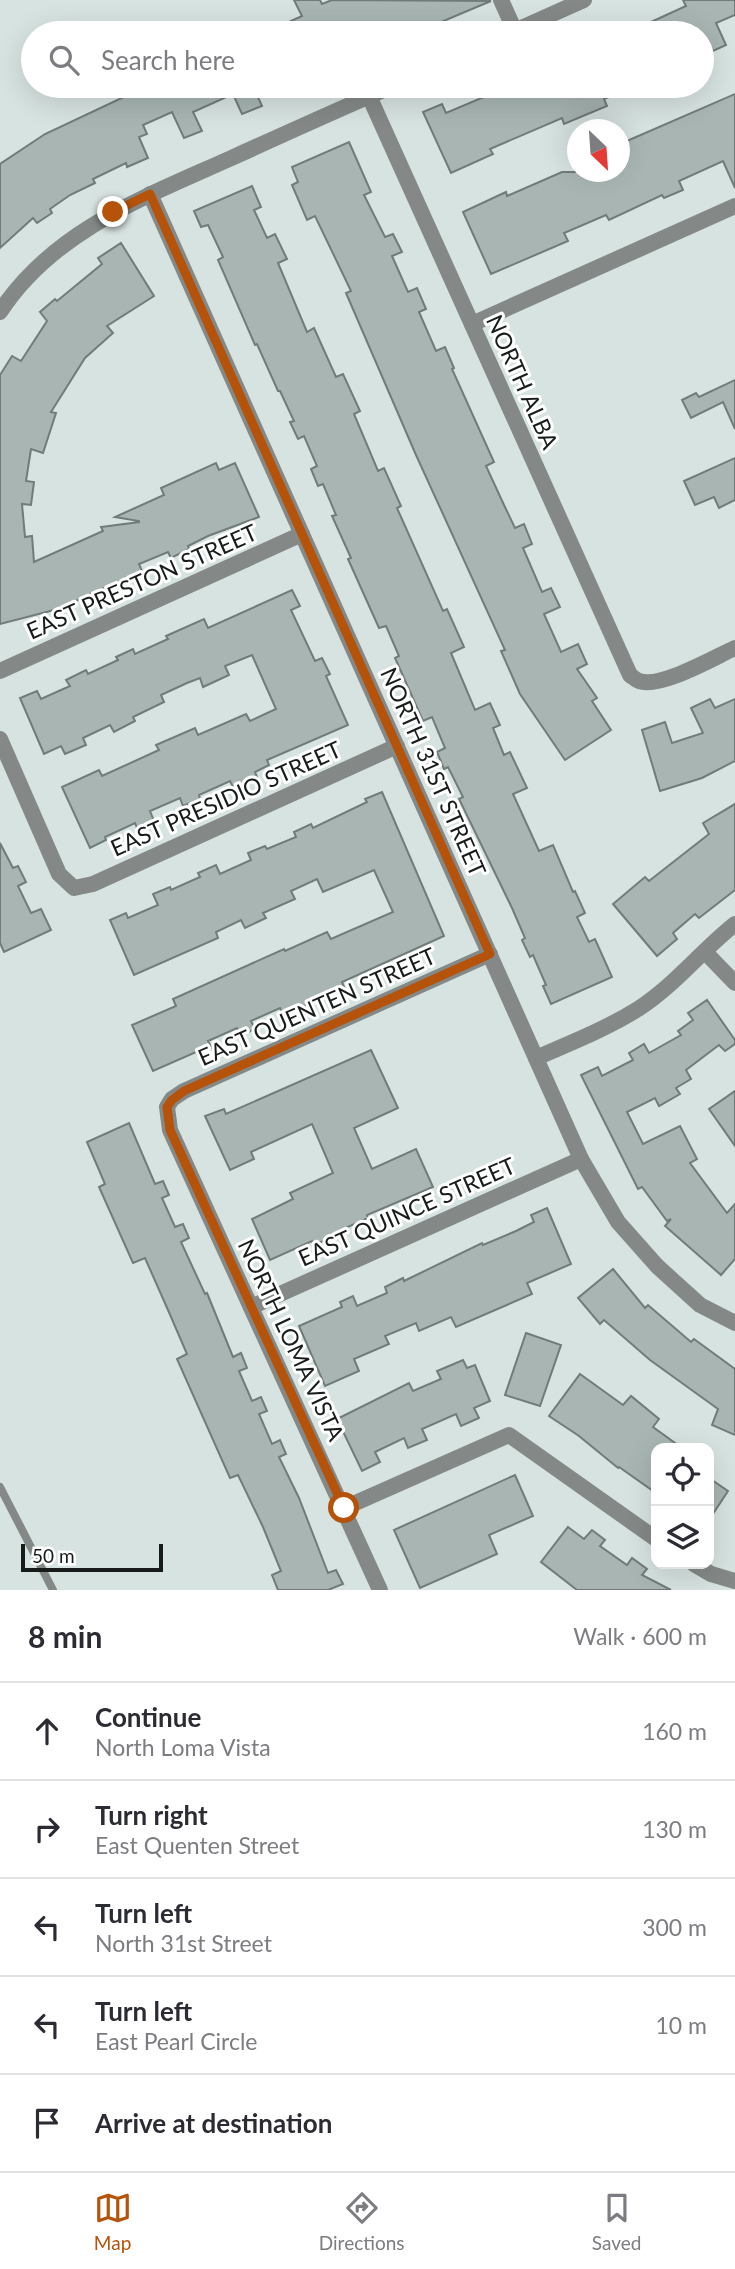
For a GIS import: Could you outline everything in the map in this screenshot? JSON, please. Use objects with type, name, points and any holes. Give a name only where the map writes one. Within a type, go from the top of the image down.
[{"type":"street","points":[[501,0],[508,21]]},
{"type":"street","points":[[537,21],[584,0]]},
{"type":"street","points":[[0,312],[32,272],[71,240],[113,212],[365,98]]},
{"type":"street","name":"NORTH ALBA","points":[[370,98],[630,675],[640,682],[666,679],[735,648]]},
{"type":"street","name":"NORTH 31ST STREET","points":[[150,194],[581,1159],[618,1222],[657,1266],[700,1305],[735,1323]]},
{"type":"street","points":[[472,324],[735,206]]},
{"type":"street","name":"EAST PRESTON STREET","points":[[0,671],[302,534]]},
{"type":"street","name":"EAST PRESIDIO STREET","points":[[0,739],[59,874],[74,888],[93,884],[397,746]]},
{"type":"street","points":[[536,1058],[600,1030],[638,1009],[668,987],[735,924]]},
{"type":"street","points":[[705,952],[735,983]]},
{"type":"street","name":"EAST QUENTEN STREET","points":[[167,1107],[184,1091],[490,954]]},
{"type":"street","name":"NORTH LOMA VISTA","points":[[167,1107],[170,1130],[380,1590]]},
{"type":"street","name":"EAST QUINCE STREET","points":[[251,1307],[581,1159]]},
{"type":"street","points":[[344,1508],[509,1435],[651,1535]]},
{"type":"street","points":[[702,1569],[735,1581]]},
{"type":"lane","points":[[0,1486],[53,1590]]},
{"type":"building","points":[[294,0],[320,0],[322,4],[332,0],[491,1],[444,21],[291,21],[302,16]]},
{"type":"building","points":[[683,0],[735,0],[735,15],[716,23],[726,45],[714,50],[714,21],[653,21],[686,6]]},
{"type":"building","points":[[735,94],[735,188],[723,161],[679,181],[683,190],[664,198],[662,195],[609,220],[606,215],[564,233],[568,241],[491,274],[463,212],[506,192],[507,196],[562,172],[567,172],[567,182],[630,182],[630,140]]},
{"type":"building","points":[[122,98],[224,98],[193,112],[202,131],[184,138],[172,112],[143,125],[147,134],[139,137],[148,158],[127,167],[126,163],[93,179],[95,183],[70,195],[50,209],[52,213],[37,223],[33,218],[0,248],[0,164],[45,134]]},
{"type":"building","points":[[235,98],[258,98],[262,106],[242,114]]},
{"type":"building","points":[[482,98],[606,98],[604,99],[607,106],[576,119],[567,119],[564,124],[562,118],[490,149],[493,154],[451,173],[423,112],[442,104],[446,113]]},
{"type":"building","points":[[349,142],[371,192],[364,195],[385,237],[393,234],[402,252],[392,256],[408,292],[417,288],[426,309],[419,312],[436,351],[445,347],[454,368],[452,369],[494,462],[486,466],[515,528],[524,524],[532,544],[523,548],[542,592],[551,588],[560,607],[544,614],[561,652],[578,644],[587,664],[577,669],[597,698],[592,701],[611,730],[565,760],[520,694],[501,651],[505,650],[346,293],[351,291],[315,216],[307,220],[292,185],[298,182],[292,167]]},
{"type":"building","points":[[252,186],[261,207],[254,210],[267,238],[275,234],[287,259],[278,263],[307,332],[314,328],[336,377],[343,374],[360,411],[354,414],[378,471],[384,468],[401,506],[397,508],[443,611],[447,609],[464,647],[451,653],[475,710],[490,703],[500,725],[493,728],[504,755],[510,752],[527,788],[513,794],[539,851],[553,845],[585,913],[577,917],[589,942],[595,939],[612,977],[551,1004],[533,955],[530,957],[522,940],[525,938],[512,908],[459,799],[463,797],[448,767],[444,769],[437,752],[445,748],[432,717],[423,721],[395,658],[399,656],[386,626],[379,628],[348,559],[351,558],[332,516],[336,515],[323,484],[318,486],[311,469],[317,466],[304,436],[298,439],[290,422],[294,421],[257,344],[255,345],[218,260],[223,257],[208,225],[201,227],[194,211]]},
{"type":"building","points":[[121,243],[154,296],[107,326],[113,333],[85,358],[51,412],[56,413],[43,453],[31,449],[26,481],[34,482],[31,505],[22,504],[25,537],[32,536],[34,562],[103,531],[101,527],[139,522],[115,517],[164,495],[161,488],[216,463],[219,470],[235,463],[259,517],[208,536],[171,558],[168,552],[139,564],[142,571],[58,609],[0,624],[0,375],[12,356],[21,361],[47,321],[40,312],[102,264],[98,258]]},
{"type":"building","points":[[735,380],[735,429],[723,402],[691,418],[682,400],[696,393],[699,397]]},
{"type":"building","points":[[735,458],[735,500],[719,508],[714,497],[695,505],[684,481]]},
{"type":"building","points":[[292,590],[300,606],[291,610],[315,661],[322,658],[330,674],[326,676],[348,725],[267,760],[269,765],[255,772],[257,777],[233,787],[230,781],[199,795],[200,799],[183,806],[180,798],[150,811],[154,821],[137,828],[135,823],[105,837],[106,840],[90,848],[62,787],[99,770],[102,776],[159,750],[156,745],[195,728],[198,735],[246,714],[250,721],[276,709],[252,655],[225,666],[229,675],[203,687],[200,678],[161,695],[164,702],[133,717],[135,721],[114,732],[110,725],[83,738],[86,745],[65,754],[61,746],[44,754],[20,698],[37,691],[41,699],[70,686],[66,680],[86,670],[88,674],[118,660],[116,657],[133,649],[135,654],[204,619],[208,628]]},
{"type":"building","points":[[710,699],[715,708],[735,699],[735,761],[702,778],[660,791],[642,730],[665,722],[672,743],[703,733],[691,708]]},
{"type":"building","points":[[382,792],[444,936],[342,982],[345,989],[283,1015],[280,1008],[251,1021],[255,1029],[240,1036],[237,1028],[208,1041],[212,1048],[153,1071],[132,1025],[176,1006],[173,999],[284,949],[285,951],[327,932],[331,939],[393,912],[374,870],[323,892],[317,879],[291,891],[295,899],[263,913],[266,918],[245,928],[241,920],[216,932],[218,938],[134,975],[110,920],[126,913],[128,918],[158,905],[153,894],[170,887],[171,890],[200,877],[198,873],[216,865],[220,874],[251,860],[248,853],[265,846],[267,849],[296,837],[294,832],[311,824],[313,828]]},
{"type":"building","points":[[735,804],[735,890],[699,918],[695,914],[673,933],[677,939],[657,956],[613,904],[645,877],[649,881],[709,834],[703,823]]},
{"type":"building","points":[[0,843],[13,868],[18,866],[26,882],[18,886],[31,913],[41,909],[51,930],[4,952],[0,943]]},
{"type":"building","points":[[707,1000],[735,1040],[735,1044],[725,1051],[719,1045],[686,1070],[691,1079],[676,1088],[680,1094],[659,1106],[655,1098],[627,1112],[643,1144],[680,1126],[697,1159],[690,1163],[727,1213],[735,1204],[735,1259],[721,1275],[665,1226],[671,1219],[667,1221],[642,1187],[638,1189],[581,1075],[598,1067],[602,1076],[633,1060],[629,1053],[644,1044],[649,1053],[681,1035],[678,1031],[693,1020],[688,1013]]},
{"type":"building","points":[[371,1050],[398,1108],[354,1128],[372,1169],[416,1149],[433,1187],[367,1215],[368,1218],[332,1234],[333,1237],[314,1245],[312,1241],[270,1260],[252,1219],[293,1199],[290,1193],[333,1173],[312,1124],[251,1152],[254,1159],[230,1170],[205,1116],[224,1109],[226,1114]]},
{"type":"building","points":[[735,1091],[735,1146],[709,1109]]},
{"type":"building","points":[[129,1123],[155,1184],[163,1181],[169,1195],[162,1198],[175,1227],[183,1224],[189,1238],[181,1242],[205,1294],[207,1293],[233,1357],[241,1353],[247,1368],[239,1371],[252,1401],[261,1397],[267,1411],[259,1414],[272,1444],[280,1440],[286,1454],[279,1457],[299,1498],[328,1573],[336,1570],[343,1584],[328,1590],[278,1590],[272,1575],[281,1571],[238,1475],[230,1478],[177,1359],[187,1354],[145,1258],[133,1263],[99,1187],[105,1184],[87,1142]]},
{"type":"building","points":[[547,1208],[571,1264],[527,1283],[532,1294],[456,1327],[451,1317],[419,1331],[416,1323],[385,1336],[389,1344],[354,1359],[359,1371],[325,1386],[299,1326],[342,1307],[340,1302],[353,1296],[357,1306],[387,1293],[385,1287],[403,1278],[404,1281],[482,1243],[483,1245],[534,1222],[531,1215]]},
{"type":"building","points":[[613,1269],[645,1308],[648,1305],[691,1342],[694,1339],[735,1369],[735,1435],[712,1425],[718,1409],[650,1360],[604,1320],[600,1324],[578,1298]]},
{"type":"building","points":[[526,1333],[561,1345],[540,1406],[505,1395]]},
{"type":"building","points":[[463,1360],[467,1368],[475,1365],[490,1401],[474,1408],[479,1418],[461,1426],[456,1414],[422,1429],[427,1440],[408,1448],[404,1438],[375,1452],[380,1462],[362,1471],[337,1419],[409,1383],[413,1391],[441,1379],[437,1371]]},
{"type":"building","points":[[580,1374],[623,1405],[631,1396],[659,1419],[653,1427],[675,1443],[651,1443],[651,1489],[549,1416]]},
{"type":"building","points":[[515,1475],[533,1516],[489,1535],[497,1554],[420,1588],[394,1530]]},
{"type":"building","points":[[714,1481],[728,1491],[714,1512]]},
{"type":"building","points":[[568,1527],[584,1539],[592,1530],[605,1540],[600,1546],[627,1565],[632,1558],[647,1569],[642,1575],[671,1590],[577,1590],[541,1562]]},
{"type":"route","points":[[113,212],[150,194],[490,954],[184,1091],[167,1107],[170,1130],[344,1508]]}]
